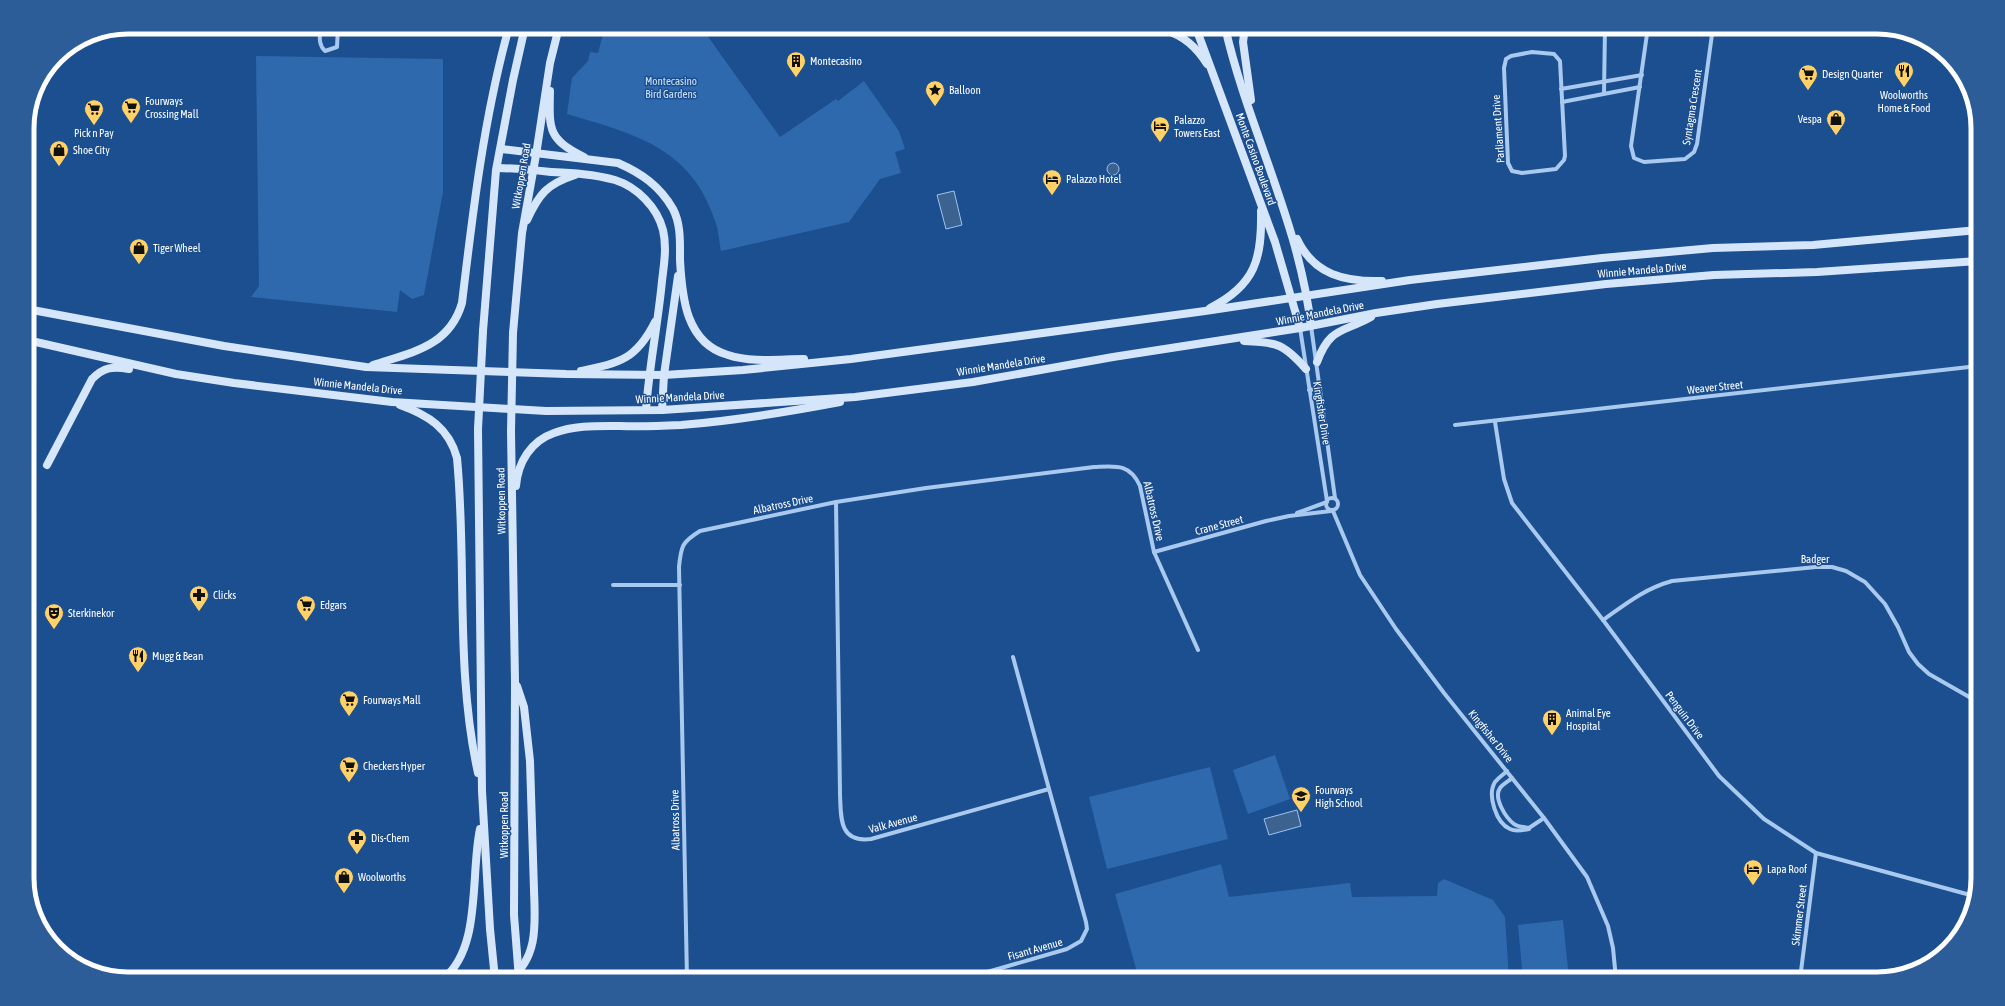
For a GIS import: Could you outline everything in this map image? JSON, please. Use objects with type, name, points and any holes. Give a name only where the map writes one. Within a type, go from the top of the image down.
[{"type":"main road","points":[[366,367],[430,345],[443,336],[458,316],[462,303],[484,135],[507,34]]},
{"type":"main road","name":"Witkoppen Road","points":[[494,972],[490,929],[482,791],[478,430],[490,226],[497,168],[513,80],[523,34]]},
{"type":"main road","name":"Witkoppen Road","points":[[518,972],[514,915],[515,682],[511,432],[513,333],[522,233],[550,63],[557,34]]},
{"type":"main road","points":[[1176,34],[1191,44],[1205,61],[1216,80]]},
{"type":"main road","name":"Monte Casino Boulevard","points":[[1199,34],[1275,242],[1300,328]]},
{"type":"main road","name":"Monte Casino Boulevard","points":[[1227,34],[1231,52],[1303,273],[1308,296],[1311,326]]},
{"type":"main road","points":[[1244,34],[1243,42],[1254,120]]},
{"type":"main road","points":[[550,63],[549,117],[554,134],[558,141],[566,148],[587,159]]},
{"type":"main road","points":[[501,149],[618,163],[636,171],[654,184],[674,210],[680,236],[680,262],[683,295],[689,320],[697,335],[717,351],[746,359],[851,359]]},
{"type":"main road","points":[[497,168],[579,174],[615,180],[631,187],[645,198],[659,216],[664,231],[665,251],[659,314],[648,376],[646,410]]},
{"type":"main road","points":[[522,233],[535,203],[548,188],[560,180],[579,174]]},
{"type":"main road","points":[[1205,311],[1233,294],[1254,269],[1260,253],[1262,238],[1260,204]]},
{"type":"main road","points":[[1285,215],[1304,251],[1321,269],[1332,275],[1377,281],[1410,280]]},
{"type":"main road","name":"Winnie Mandela Drive","points":[[34,310],[224,346],[366,367],[648,376],[743,370],[851,359],[1292,299],[1410,280],[1602,258],[1713,248],[1813,245],[1971,231]]},
{"type":"main road","name":"Winnie Mandela Drive","points":[[34,342],[176,374],[234,383],[392,402],[546,411],[662,410],[855,397],[973,382],[1113,357],[1300,328],[1376,313],[1437,304],[1606,284],[1714,275],[1817,272],[1971,261]]},
{"type":"main road","points":[[662,410],[664,375],[680,262]]},
{"type":"main road","points":[[1317,362],[1323,347],[1332,335],[1376,313]]},
{"type":"main road","points":[[566,374],[608,365],[625,359],[647,339],[659,314]]},
{"type":"main road","points":[[1226,340],[1262,342],[1281,346],[1288,350],[1306,368]]},
{"type":"main road","points":[[47,465],[87,386],[98,373],[105,369],[117,366],[155,374],[176,374]]},
{"type":"main road","points":[[512,529],[517,479],[521,464],[531,448],[541,439],[554,433],[573,428],[680,425],[739,420],[843,402],[855,397]]},
{"type":"main road","points":[[392,402],[415,410],[435,421],[452,442],[457,458],[464,668],[473,752],[482,791]]},
{"type":"main road","points":[[515,682],[524,708],[530,754],[535,925],[533,943],[525,963],[517,972]]},
{"type":"main road","points":[[449,972],[458,963],[464,951],[470,930],[478,841],[483,819]]},
{"type":"street","points":[[320,34],[321,46],[325,51],[337,47],[338,34]]},
{"type":"street","points":[[1604,93],[1605,34]]},
{"type":"street","name":"Syntagma Crescent","points":[[1647,34],[1631,146],[1634,158],[1644,162],[1685,159],[1689,157],[1696,144],[1712,34]]},
{"type":"street","name":"Parliament Drive","points":[[1532,52],[1554,54],[1560,61],[1561,89],[1564,156],[1560,165],[1556,169],[1531,173],[1512,171],[1507,155],[1504,68],[1506,59],[1511,56],[1532,52]]},
{"type":"street","points":[[1561,89],[1642,75]]},
{"type":"street","points":[[1562,102],[1640,87]]},
{"type":"street","name":"Kingfisher Drive","points":[[1311,326],[1321,388],[1335,498]]},
{"type":"street","name":"Kingfisher Drive","points":[[1300,328],[1327,502]]},
{"type":"street","name":"Weaver Street","points":[[1455,426],[1971,367]]},
{"type":"street","points":[[1310,390],[1321,388]]},
{"type":"street","points":[[1315,422],[1325,420]]},
{"type":"street","name":"Penguin Drive","points":[[1494,422],[1504,479],[1512,504],[1603,620],[1719,776],[1764,819],[1816,853],[1969,895]]},
{"type":"street","name":"Albatross Drive","points":[[687,972],[680,585],[681,550],[686,540],[700,531],[836,502],[926,488],[1094,467],[1116,466],[1127,469],[1136,476],[1140,486],[1154,552],[1198,650]]},
{"type":"street","points":[[1330,498],[1335,498],[1339,505],[1332,511],[1326,507],[1327,502],[1330,498]]},
{"type":"street","name":"Valk Avenue","points":[[836,502],[840,794],[841,821],[844,830],[855,838],[863,840],[871,839],[1050,789]]},
{"type":"street","name":"Crane Street","points":[[1154,552],[1289,516],[1327,502]]},
{"type":"street","name":"Kingfisher Drive","points":[[1332,511],[1360,575],[1396,629],[1444,693],[1544,818],[1587,877],[1599,904],[1613,948],[1615,972]]},
{"type":"street","name":"Crane Street","points":[[1289,516],[1332,511]]},
{"type":"street","name":"Badger","points":[[1603,620],[1643,591],[1672,581],[1786,569],[1832,567],[1855,575],[1877,593],[1898,627],[1909,652],[1929,674],[1971,698]]},
{"type":"street","points":[[613,585],[680,585]]},
{"type":"street","points":[[1013,657],[1050,789]]},
{"type":"street","points":[[1507,771],[1495,782],[1493,789],[1494,807],[1500,819],[1510,829],[1521,831],[1529,828],[1544,818]]},
{"type":"street","points":[[1512,778],[1500,788],[1498,793],[1499,801],[1505,814],[1515,825],[1529,828]]},
{"type":"street","name":"Fisant Avenue","points":[[986,972],[1079,944],[1085,936],[1086,922],[1050,789]]},
{"type":"street","name":"Skimmer Street","points":[[1801,972],[1816,853]]},
{"type":"green space","name":"Montecasino Bird Gardens","points":[[603,34],[706,34],[780,137],[836,99],[838,101],[864,81],[899,131],[905,149],[895,152],[901,173],[880,179],[849,222],[721,251],[716,225],[704,196],[691,176],[675,160],[657,147],[637,137],[567,114],[572,78],[588,61],[590,52],[598,53]]},
{"type":"green space","points":[[256,56],[443,59],[443,192],[424,295],[412,299],[400,290],[397,312],[251,297],[259,286]]},
{"type":"green space","points":[[1275,755],[1290,799],[1248,814],[1233,770]]},
{"type":"green space","points":[[1210,767],[1228,839],[1107,869],[1089,797]]},
{"type":"green space","points":[[1221,864],[1229,897],[1350,883],[1352,897],[1437,896],[1438,883],[1444,879],[1493,900],[1505,917],[1509,972],[1137,972],[1115,894]]},
{"type":"green space","points":[[1563,920],[1568,972],[1522,972],[1518,925]]},
{"type":"shaded area","points":[[1111,163],[1115,163],[1119,169],[1115,175],[1111,175],[1107,171],[1107,167]]},
{"type":"shaded area","points":[[954,191],[962,225],[946,229],[937,195]]},
{"type":"shaded area","points":[[1297,810],[1301,826],[1269,835],[1264,819]]},
{"type":"place","name":"Montecasino","points":[[796,78]]},
{"type":"place","name":"Woolworths Home & Food","points":[[1904,88]]},
{"type":"place","name":"Design Quarter","points":[[1808,91]]},
{"type":"place","name":"Balloon","points":[[935,107]]},
{"type":"place","name":"Fourways Crossing Mall","points":[[131,124]]},
{"type":"place","name":"Pick n Pay","points":[[94,126]]},
{"type":"place","name":"Vespa","points":[[1836,136]]},
{"type":"place","name":"Palazzo Towers East","points":[[1160,143]]},
{"type":"place","name":"Shoe City","points":[[59,167]]},
{"type":"place","name":"Palazzo Hotel","points":[[1052,196]]},
{"type":"place","name":"Tiger Wheel","points":[[139,265]]},
{"type":"place","name":"Clicks","points":[[199,612]]},
{"type":"place","name":"Edgars","points":[[306,622]]},
{"type":"place","name":"Sterkinekor","points":[[54,630]]},
{"type":"place","name":"Mugg & Bean","points":[[138,673]]},
{"type":"place","name":"Fourways Mall","points":[[349,717]]},
{"type":"place","name":"Animal Eye Hospital","points":[[1552,736]]},
{"type":"place","name":"Checkers Hyper","points":[[349,783]]},
{"type":"place","name":"Fourways High School","points":[[1301,813]]},
{"type":"place","name":"Dis-Chem","points":[[357,855]]},
{"type":"place","name":"Lapa Roof","points":[[1753,886]]},
{"type":"place","name":"Woolworths","points":[[344,894]]}]
